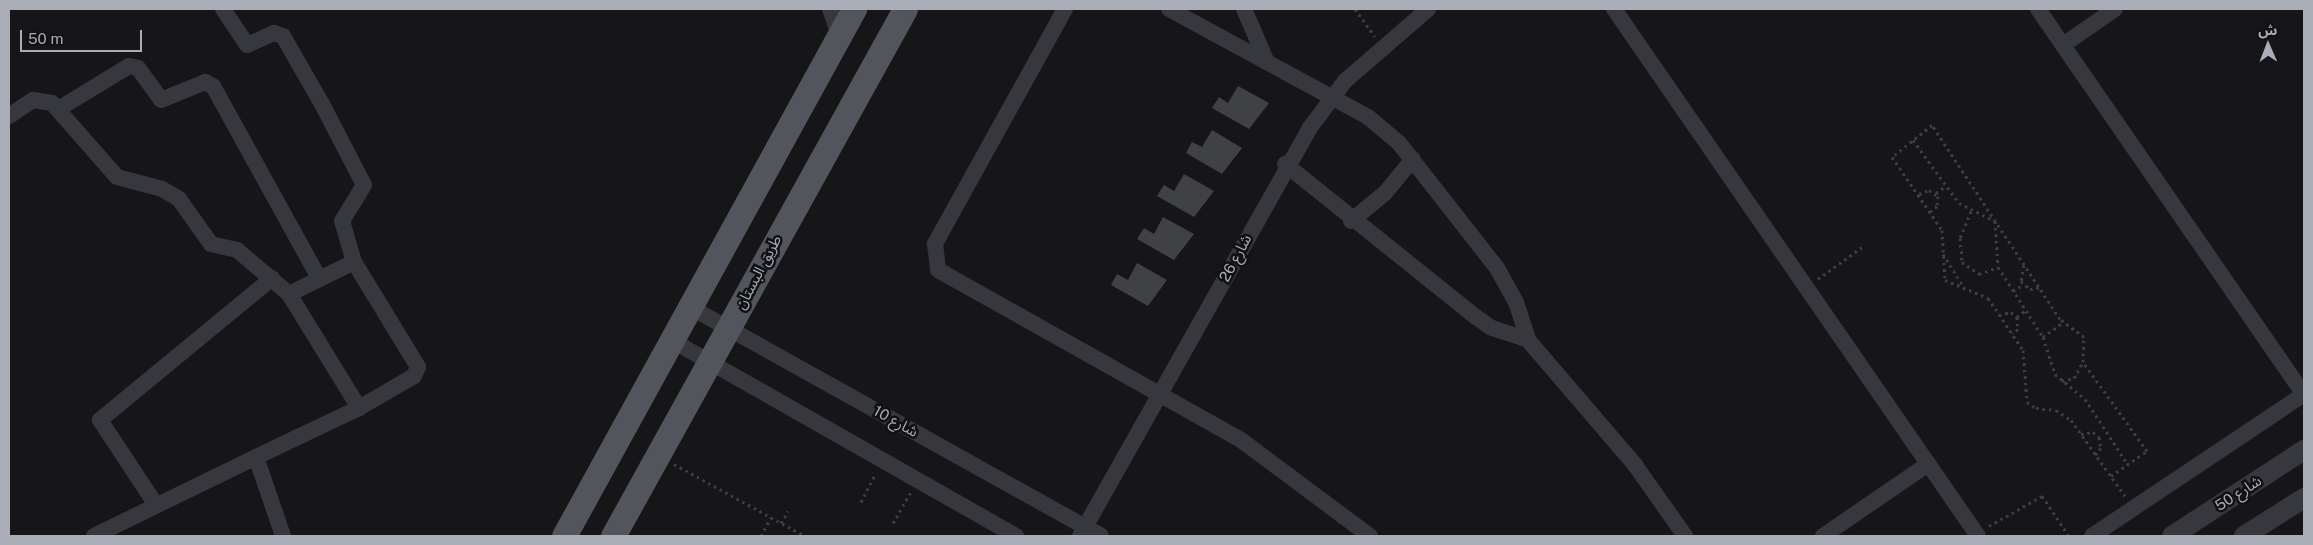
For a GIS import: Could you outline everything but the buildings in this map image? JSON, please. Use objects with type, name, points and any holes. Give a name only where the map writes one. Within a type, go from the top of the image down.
[{"type":"main road","points":[[564,536],[854,9]]},
{"type":"main road","name":"طريق البستان","points":[[613,536],[905,9]]},
{"type":"street","points":[[94,536],[359,408],[414,376],[418,367],[354,262],[342,223],[361,194],[362,180],[285,37],[274,33],[247,45],[223,9]]},
{"type":"street","points":[[830,9],[839,35]]},
{"type":"street","points":[[1065,9],[935,244],[934,262],[944,276],[1162,393],[1296,478],[1370,536]]},
{"type":"street","points":[[1169,9],[1266,60],[1384,129],[1413,159],[1497,268],[1516,302],[1528,340],[1624,451],[1685,536]]},
{"type":"street","points":[[1244,9],[1266,60]]},
{"type":"street","name":"شارع 26","points":[[1083,531],[1162,393],[1286,164],[1332,97],[1381,45],[1428,9]]},
{"type":"street","points":[[1614,9],[1977,535]]},
{"type":"street","points":[[2038,9],[2304,394],[2134,510],[2092,536]]},
{"type":"street","points":[[2062,45],[2115,9]]},
{"type":"street","points":[[60,108],[129,66],[138,68],[161,100],[205,82],[213,86],[320,278]]},
{"type":"street","points":[[9,116],[36,100],[60,108],[117,177],[173,195],[211,244],[236,250],[289,294],[359,408]]},
{"type":"street","points":[[1351,221],[1385,193],[1413,159]]},
{"type":"street","points":[[1286,164],[1351,221],[1492,328],[1528,340]]},
{"type":"street","points":[[289,294],[354,262]]},
{"type":"street","points":[[156,505],[100,420],[272,278]]},
{"type":"street","name":"شارع 10","points":[[690,307],[1083,531],[1101,536]]},
{"type":"street","points":[[671,340],[1016,536]]},
{"type":"street","name":"شارع 50","points":[[2172,536],[2304,450]]},
{"type":"street","points":[[256,457],[283,536]]},
{"type":"street","points":[[1823,536],[1928,464]]},
{"type":"street","points":[[2244,536],[2304,498]]},
{"type":"path","points":[[1355,9],[1381,45]]},
{"type":"path","points":[[2061,381],[2074,378],[2083,362],[2084,337],[2064,322],[2039,288],[1932,125],[1892,157],[1920,194],[1942,230],[1945,280],[1982,293],[2013,334],[2027,362],[2027,402],[2036,408],[2064,414],[2081,434],[2134,510]]},
{"type":"path","points":[[1913,140],[1946,186],[1971,210],[1995,221]]},
{"type":"path","points":[[1936,193],[1946,186]]},
{"type":"path","points":[[1920,194],[1925,190],[1936,193]]},
{"type":"path","points":[[1931,211],[1938,203],[1936,193]]},
{"type":"path","points":[[1971,210],[1960,238],[1962,262],[1979,274],[1998,267]]},
{"type":"path","points":[[1995,221],[1998,267],[2043,336],[2046,356],[2061,381],[2085,399],[2128,464]]},
{"type":"path","points":[[1806,287],[1862,247]]},
{"type":"path","points":[[1943,253],[1964,288]]},
{"type":"path","points":[[2023,285],[2019,272],[2024,265]]},
{"type":"path","points":[[2014,291],[2023,285],[2039,288]]},
{"type":"path","points":[[2017,317],[2026,310]]},
{"type":"path","points":[[1999,315],[2011,312],[2017,317],[2018,329],[2013,334]]},
{"type":"path","points":[[2043,336],[2064,322]]},
{"type":"path","points":[[2083,362],[2148,451],[2111,476]]},
{"type":"path","points":[[2081,434],[2093,432],[2100,437],[2101,448],[2095,454]]},
{"type":"path","points":[[2100,437],[2106,432]]},
{"type":"path","points":[[658,455],[805,536]]},
{"type":"path","points":[[860,502],[883,461]]},
{"type":"path","points":[[893,523],[917,480]]},
{"type":"path","points":[[1977,535],[2039,496],[2069,536]]},
{"type":"path","points":[[781,523],[788,511]]},
{"type":"path","points":[[761,536],[771,517]]}]
